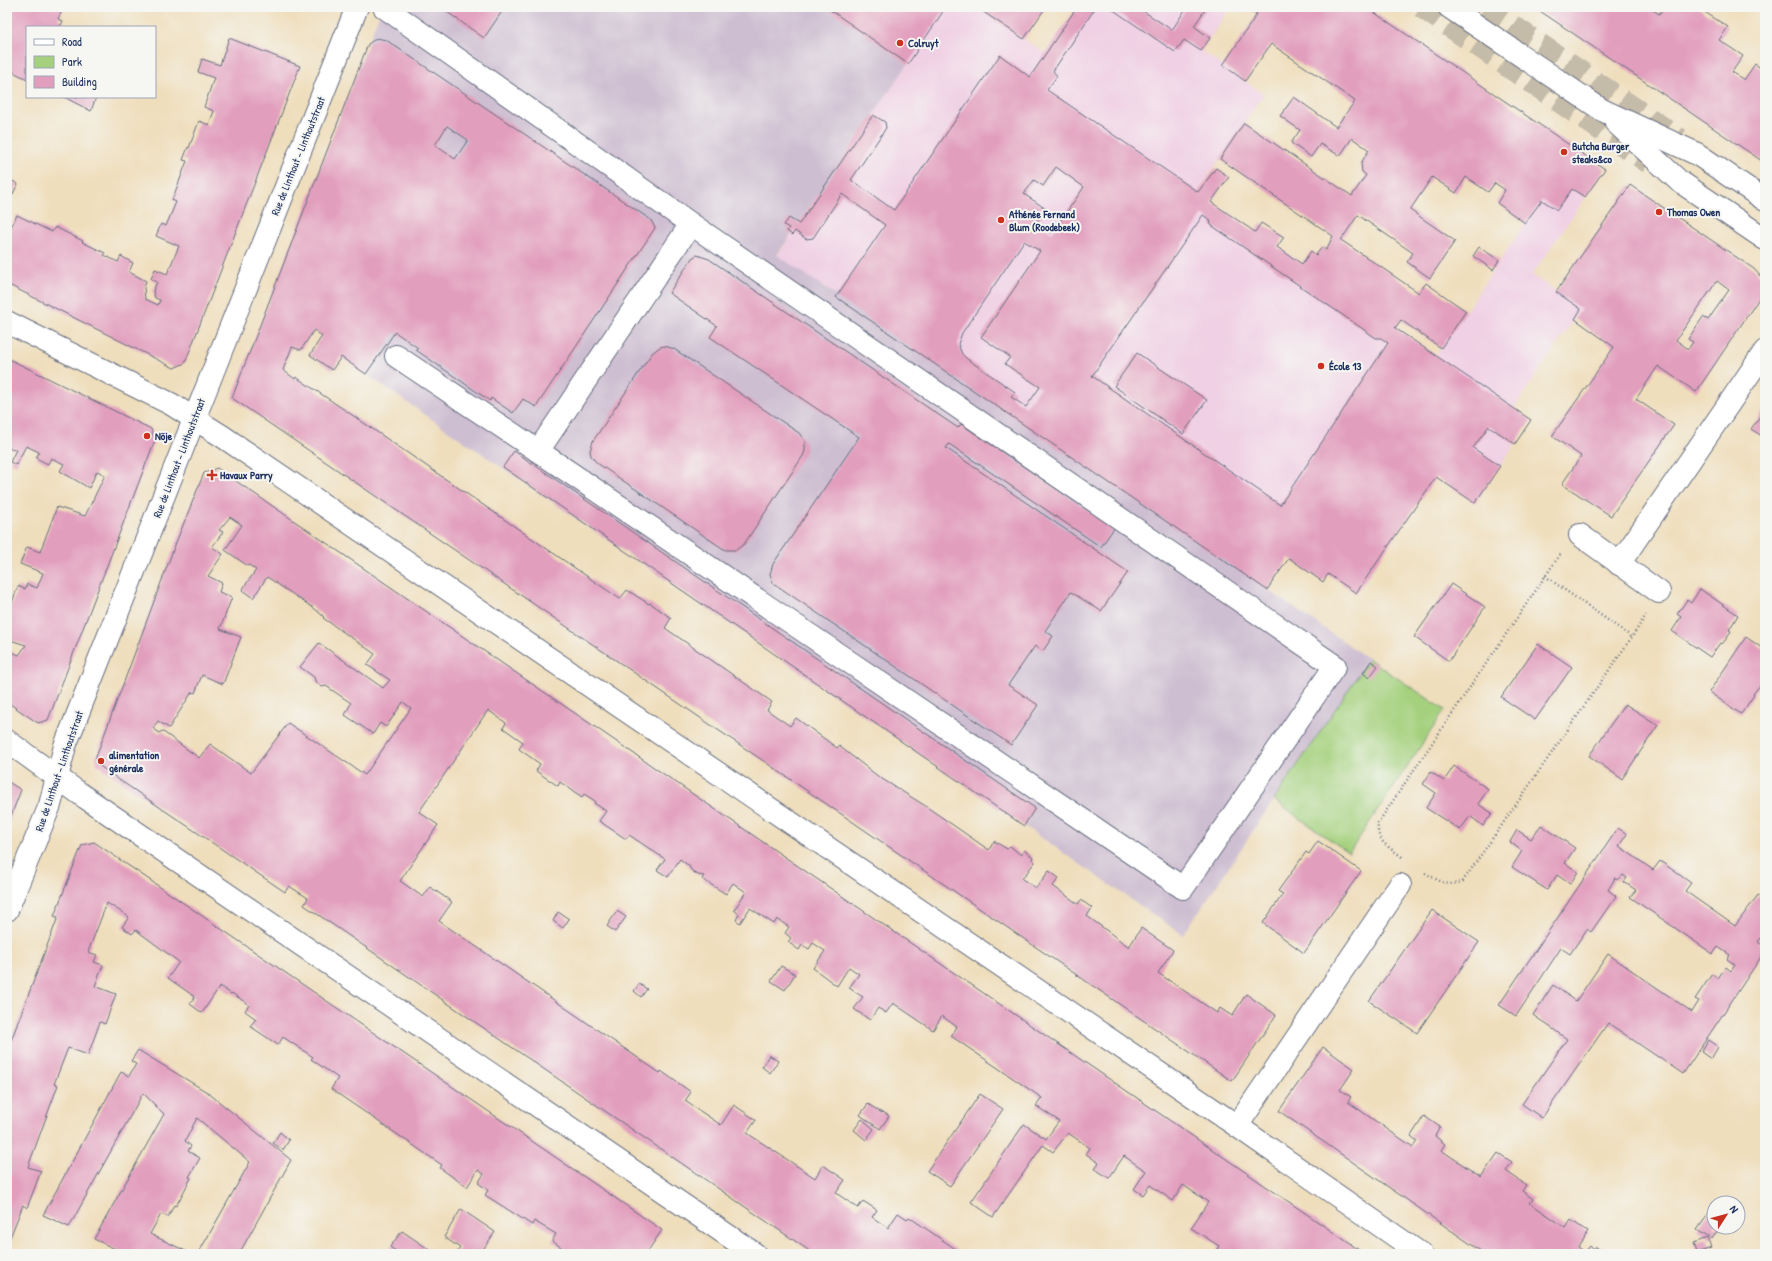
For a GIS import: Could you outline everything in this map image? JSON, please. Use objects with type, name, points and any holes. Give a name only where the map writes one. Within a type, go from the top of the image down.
[{"type":"street","name":"Rue de Linthout - Linthoutstraat","points":[[7,910],[50,805],[65,746],[357,7]]},
{"type":"street","points":[[384,7],[691,224],[1335,666],[1183,888],[396,356]]},
{"type":"street","points":[[1450,7],[1602,110],[1679,181],[1765,239]]},
{"type":"street","points":[[1602,110],[1697,154],[1765,200]]},
{"type":"street","points":[[538,451],[691,224]]},
{"type":"street","points":[[7,322],[171,404],[194,418],[675,743],[1237,1126],[1421,1254]]},
{"type":"street","points":[[1619,564],[1765,351]]},
{"type":"street","points":[[1580,535],[1659,592]]},
{"type":"street","points":[[7,741],[86,798],[755,1254]]},
{"type":"street","points":[[1237,1126],[1400,885]]},
{"type":"path","points":[[1402,858],[1379,839],[1377,830],[1378,823],[1562,552]]},
{"type":"path","points":[[1545,576],[1632,637]]},
{"type":"path","points":[[1421,871],[1445,884],[1451,885],[1463,881],[1632,637],[1659,592]]},
{"type":"shaded area","points":[[382,7],[826,7],[908,64],[777,255],[1369,659],[1183,935],[341,357],[332,370],[310,355],[322,336],[270,300]]},
{"type":"shaded area","points":[[946,7],[976,7],[1045,53],[1077,7],[1231,7],[1201,51],[1264,94],[1198,192],[1436,355],[1576,148],[1605,169],[1532,275],[1581,309],[1514,408],[1531,420],[1475,503],[1436,477],[1356,593],[1328,574],[1323,582],[1289,558],[1267,590],[777,256]]},
{"type":"green space","points":[[1369,659],[1445,710],[1349,853],[1274,800]]},
{"type":"building","points":[[7,7],[64,7],[58,19],[63,21],[60,26],[26,26],[26,78],[7,69]]},
{"type":"building","points":[[440,7],[505,7],[484,38]]},
{"type":"building","name":"Colruyt","points":[[826,7],[946,7],[908,64]]},
{"type":"building","points":[[976,7],[1046,7],[1024,39]]},
{"type":"building","points":[[1077,7],[1096,7],[1053,71],[1057,76],[1047,90],[1198,192],[1216,168],[1229,177],[1211,202],[1255,232],[1261,223],[1284,237],[1277,247],[1302,264],[1311,251],[1316,255],[1322,247],[1326,250],[1333,236],[1220,159],[1244,123],[1352,196],[1366,175],[1362,172],[1361,163],[1369,150],[1352,138],[1340,156],[1320,144],[1311,157],[1291,143],[1300,130],[1280,116],[1294,97],[1336,127],[1355,101],[1271,44],[1245,81],[1223,65],[1257,14],[1247,7],[1366,7],[1605,169],[1585,197],[1572,189],[1557,210],[1542,200],[1525,223],[1497,203],[1505,190],[1495,183],[1488,192],[1466,177],[1456,193],[1432,177],[1410,210],[1455,241],[1430,278],[1407,262],[1413,253],[1358,215],[1341,240],[1419,293],[1426,283],[1466,311],[1441,348],[1401,320],[1395,328],[1531,420],[1515,444],[1489,426],[1473,448],[1500,466],[1475,503],[1436,477],[1356,593],[1328,574],[1323,582],[1289,558],[1267,590],[836,297],[885,225],[842,194],[813,238],[806,239],[795,231],[792,235],[787,231],[789,228],[784,225],[789,218],[799,224],[873,115],[885,122],[886,128],[851,180],[894,210],[1000,55],[1030,77]],"holes":[[[1056,167],[1084,187],[1052,233],[1037,222],[1046,209],[1024,194],[1034,180],[1043,186]],[[1203,215],[1210,220],[1211,225],[1376,338],[1381,338],[1388,343],[1280,505],[1092,376]],[[1024,241],[1040,251],[981,337],[1010,357],[1005,364],[1040,387],[1026,407],[1011,397],[1015,392],[962,354],[958,344],[962,333]]]},
{"type":"building","points":[[1109,7],[1137,7],[1172,30],[1187,7],[1207,7],[1194,26],[1210,38],[1201,51],[1184,40],[1175,52]]},
{"type":"building","points":[[1534,7],[1649,7],[1659,14],[1664,7],[1697,7],[1728,27],[1719,40],[1743,56],[1732,72],[1744,80],[1755,64],[1765,71],[1765,163]]},
{"type":"building","points":[[229,38],[300,66],[185,363],[174,368],[7,284],[7,226],[11,227],[17,215],[52,232],[55,227],[105,253],[104,255],[118,262],[121,256],[133,263],[129,272],[146,281],[144,288],[145,299],[158,305],[160,300],[155,298],[153,291],[157,282],[151,279],[155,269],[167,274],[179,246],[156,236],[161,224],[166,226],[176,202],[172,200],[187,161],[183,160],[199,121],[209,125],[214,111],[204,107],[214,78],[198,72],[202,59],[220,65]]},
{"type":"building","points":[[377,38],[386,40],[651,220],[655,228],[536,407],[523,399],[513,413],[491,398],[490,401],[416,350],[418,348],[395,332],[366,374],[341,357],[332,370],[310,355],[322,336],[314,330],[301,350],[292,347],[283,370],[295,379],[296,377],[361,421],[620,599],[627,590],[649,604],[650,603],[671,618],[665,628],[772,702],[767,710],[790,726],[796,718],[837,748],[839,746],[879,777],[924,805],[989,850],[994,841],[1007,849],[1010,846],[1021,855],[1024,850],[1033,857],[1032,859],[1035,862],[1022,879],[1036,888],[1049,871],[1059,878],[1053,886],[1078,904],[1081,900],[1092,908],[1087,916],[1129,947],[1141,928],[1173,950],[1158,973],[1217,1013],[1220,1008],[1232,1016],[1246,994],[1276,1015],[1232,1081],[232,398],[368,44]],"holes":[[[447,126],[468,140],[455,159],[435,145]]]},
{"type":"building","points":[[66,98],[96,98],[91,111]]},
{"type":"building","points":[[7,178],[18,184],[7,205]]},
{"type":"building","points":[[1630,185],[1754,269],[1762,278],[1764,285],[1762,294],[1696,392],[1658,366],[1636,399],[1674,425],[1611,516],[1562,484],[1581,456],[1552,436],[1614,347],[1575,319],[1581,309],[1556,292]],"holes":[[[1717,281],[1729,290],[1708,320],[1703,317],[1688,339],[1693,342],[1688,349],[1676,340]]]},
{"type":"building","points":[[1479,247],[1499,260],[1493,270],[1473,256]]},
{"type":"building","points":[[697,255],[709,259],[958,428],[961,424],[1114,528],[1101,547],[949,444],[946,448],[1128,572],[1101,611],[1071,592],[1045,631],[1053,636],[1043,651],[1035,646],[1008,685],[1038,705],[1011,745],[773,583],[770,574],[773,564],[859,437],[710,337],[717,326],[669,293],[692,258]]},
{"type":"building","points":[[665,346],[674,349],[799,433],[805,441],[805,451],[803,456],[744,544],[736,550],[726,550],[722,548],[597,463],[591,456],[590,451],[593,441],[652,353],[660,347]]},
{"type":"building","points":[[1137,353],[1207,400],[1183,434],[1114,386]]},
{"type":"building","points":[[7,358],[151,429],[155,440],[48,720],[38,723],[7,702],[7,650],[19,655],[26,645],[7,639],[7,607],[10,608],[18,586],[25,589],[27,584],[37,588],[43,573],[20,564],[27,547],[40,552],[57,507],[85,516],[105,475],[97,471],[89,488],[60,471],[64,464],[51,458],[48,464],[36,458],[39,452],[26,446],[16,465],[10,462],[16,450],[7,448]]},
{"type":"building","points":[[1765,409],[1765,438],[1751,429]]},
{"type":"building","points":[[514,451],[1035,808],[1024,826],[503,467]]},
{"type":"building","points":[[217,468],[1365,1254],[1224,1254],[1217,1249],[1219,1246],[1191,1228],[1208,1202],[1183,1185],[1173,1201],[1150,1185],[1143,1195],[1134,1189],[1146,1171],[1124,1156],[1109,1178],[1095,1169],[1099,1163],[1086,1154],[1090,1148],[1068,1133],[1053,1152],[1043,1145],[993,1217],[971,1202],[1024,1124],[1046,1139],[1059,1121],[1036,1106],[1042,1098],[951,1036],[957,1027],[942,1016],[933,1030],[893,1003],[886,1013],[878,1008],[870,1020],[854,1009],[863,997],[849,988],[859,974],[849,967],[837,986],[813,968],[825,951],[813,943],[809,949],[802,945],[799,950],[788,942],[791,938],[785,933],[789,927],[777,919],[774,924],[750,908],[740,923],[736,920],[739,914],[734,910],[746,892],[733,883],[726,894],[702,879],[704,876],[698,875],[680,859],[668,877],[657,870],[665,859],[629,835],[626,839],[599,821],[606,811],[594,803],[595,801],[584,794],[582,797],[560,782],[558,786],[536,771],[540,764],[519,749],[523,742],[503,728],[506,723],[488,710],[419,812],[438,825],[400,881],[423,897],[430,887],[452,902],[439,921],[660,1073],[661,1071],[691,1092],[685,1101],[721,1125],[734,1105],[756,1120],[747,1133],[815,1178],[823,1165],[845,1180],[836,1193],[858,1208],[863,1201],[877,1210],[872,1217],[888,1228],[898,1213],[907,1219],[909,1217],[957,1250],[955,1253],[957,1254],[814,1254],[304,905],[308,898],[289,886],[285,892],[97,764],[96,757],[175,545],[204,473]],"holes":[[[230,517],[242,525],[225,550],[256,570],[242,590],[253,598],[267,577],[315,609],[324,617],[323,618],[375,654],[367,665],[390,680],[383,688],[319,643],[300,667],[314,677],[315,681],[322,687],[326,686],[351,703],[345,715],[373,734],[380,723],[386,727],[403,702],[411,708],[365,775],[288,723],[251,773],[210,744],[199,758],[162,731],[159,733],[153,728],[158,721],[169,728],[192,692],[195,693],[202,675],[223,684],[241,637],[220,629],[232,597],[219,592],[222,583],[208,576],[223,554],[212,547],[223,532],[219,530]]]},
{"type":"building","points":[[1451,584],[1485,607],[1449,661],[1414,637]]},
{"type":"building","points":[[1700,589],[1738,615],[1729,630],[1731,631],[1727,638],[1722,644],[1720,643],[1710,657],[1672,631],[1681,617],[1677,614],[1687,600],[1691,603]]},
{"type":"building","points":[[1746,637],[1765,650],[1765,679],[1753,694],[1754,695],[1741,714],[1709,692]]},
{"type":"building","points":[[1538,644],[1572,667],[1535,720],[1501,697]]},
{"type":"building","points":[[1371,661],[1378,666],[1369,678],[1363,673]]},
{"type":"building","points":[[1625,704],[1658,725],[1622,779],[1589,756]]},
{"type":"building","points":[[1454,766],[1488,789],[1478,804],[1492,813],[1483,826],[1470,816],[1460,830],[1426,808],[1436,793],[1423,784],[1431,772],[1444,781]]},
{"type":"building","points":[[7,781],[21,790],[7,826]]},
{"type":"building","points":[[1541,825],[1575,848],[1565,863],[1578,872],[1570,884],[1557,875],[1547,890],[1512,867],[1522,851],[1510,842],[1517,830],[1531,839]]},
{"type":"building","points":[[1618,828],[1627,834],[1619,846],[1653,870],[1660,861],[1691,883],[1685,891],[1735,926],[1758,895],[1765,900],[1765,932],[1758,942],[1765,947],[1765,951],[1683,1074],[1608,1023],[1542,1118],[1522,1104],[1567,1039],[1533,1015],[1553,985],[1576,1001],[1608,954],[1692,1012],[1699,1001],[1695,999],[1712,974],[1718,978],[1726,967],[1731,971],[1735,965],[1727,959],[1730,955],[1718,947],[1713,954],[1630,897],[1636,890],[1624,882],[1627,878],[1623,875],[1618,880],[1614,878],[1608,890],[1616,896],[1591,932],[1587,929],[1570,954],[1561,948],[1516,1016],[1499,1005]]},
{"type":"building","points":[[1318,841],[1361,871],[1304,953],[1263,923],[1283,894],[1278,891],[1306,852],[1309,854]]},
{"type":"building","points":[[94,842],[662,1230],[646,1254],[583,1254],[578,1251],[576,1254],[571,1254],[552,1241],[556,1234],[534,1221],[532,1225],[485,1195],[488,1190],[478,1183],[484,1174],[478,1170],[467,1187],[440,1168],[442,1165],[331,1089],[338,1078],[311,1059],[313,1057],[283,1037],[278,1045],[250,1026],[256,1019],[245,1011],[249,1005],[232,993],[231,994],[220,986],[202,1013],[190,1004],[195,997],[168,978],[179,962],[136,930],[132,934],[122,927],[129,917],[107,903],[88,952],[97,955],[94,962],[103,965],[95,986],[116,994],[105,1024],[100,1022],[88,1055],[68,1048],[54,1084],[58,1085],[28,1167],[41,1171],[27,1208],[23,1205],[7,1245],[7,1051],[58,917],[54,916],[82,845]]},
{"type":"building","points":[[1432,910],[1479,942],[1417,1033],[1369,1001]]},
{"type":"building","points":[[617,911],[626,917],[615,932],[607,926]]},
{"type":"building","points":[[558,912],[569,919],[563,928],[553,921]]},
{"type":"building","points":[[781,966],[795,974],[785,990],[771,981]]},
{"type":"building","points":[[639,984],[647,989],[641,997],[634,991]]},
{"type":"building","points":[[1708,1040],[1718,1047],[1711,1059],[1701,1052]]},
{"type":"building","points":[[1323,1047],[1354,1069],[1340,1090],[1351,1097],[1348,1102],[1413,1147],[1417,1141],[1411,1136],[1424,1116],[1440,1127],[1435,1136],[1445,1144],[1441,1150],[1481,1177],[1498,1153],[1512,1162],[1506,1171],[1526,1185],[1522,1191],[1533,1199],[1530,1203],[1566,1228],[1571,1220],[1588,1232],[1578,1247],[1585,1252],[1590,1246],[1594,1250],[1596,1247],[1607,1254],[1485,1254],[1279,1111]]},
{"type":"building","points":[[138,1050],[207,1092],[291,1160],[239,1254],[198,1254],[250,1162],[197,1118],[185,1141],[191,1146],[188,1151],[200,1158],[189,1177],[191,1178],[176,1206],[174,1205],[168,1217],[161,1214],[150,1234],[192,1254],[126,1254],[94,1239],[164,1114],[143,1093],[69,1227],[43,1215],[121,1072],[129,1076],[136,1064],[131,1061]]},
{"type":"building","points":[[769,1055],[778,1061],[770,1073],[762,1067]]},
{"type":"building","points":[[980,1094],[1003,1109],[950,1186],[927,1171]]},
{"type":"building","points":[[868,1104],[889,1116],[880,1129],[860,1115]]},
{"type":"building","points":[[862,1119],[874,1129],[866,1140],[854,1130]]},
{"type":"building","points":[[280,1132],[289,1140],[283,1150],[273,1143]]},
{"type":"building","points":[[461,1209],[495,1232],[480,1254],[456,1254],[460,1248],[444,1237]]},
{"type":"building","points":[[1706,1217],[1706,1235],[1714,1235],[1711,1239],[1697,1230]]},
{"type":"building","points":[[402,1231],[436,1254],[400,1254],[390,1247]]},
{"type":"building","points":[[1707,1238],[1711,1248],[1697,1253],[1694,1243]]},
{"type":"tunnel","points":[[1421,7],[1649,163]]},
{"type":"tunnel","points":[[1485,7],[1680,139]]},
{"type":"place","name":"Colruyt","points":[[900,43]]},
{"type":"place","name":"Butcha Burger steaks&co","points":[[1564,152]]},
{"type":"place","name":"Thomas Owen","points":[[1659,212]]},
{"type":"place","name":"Athénée Fernand Blum (Roodebeek)","points":[[1001,220]]},
{"type":"place","name":"École 13","points":[[1321,366]]},
{"type":"place","name":"Nöje","points":[[147,436]]},
{"type":"place","name":"Havaux Parry","points":[[212,475]]},
{"type":"place","name":"alimentation générale","points":[[101,761]]}]
